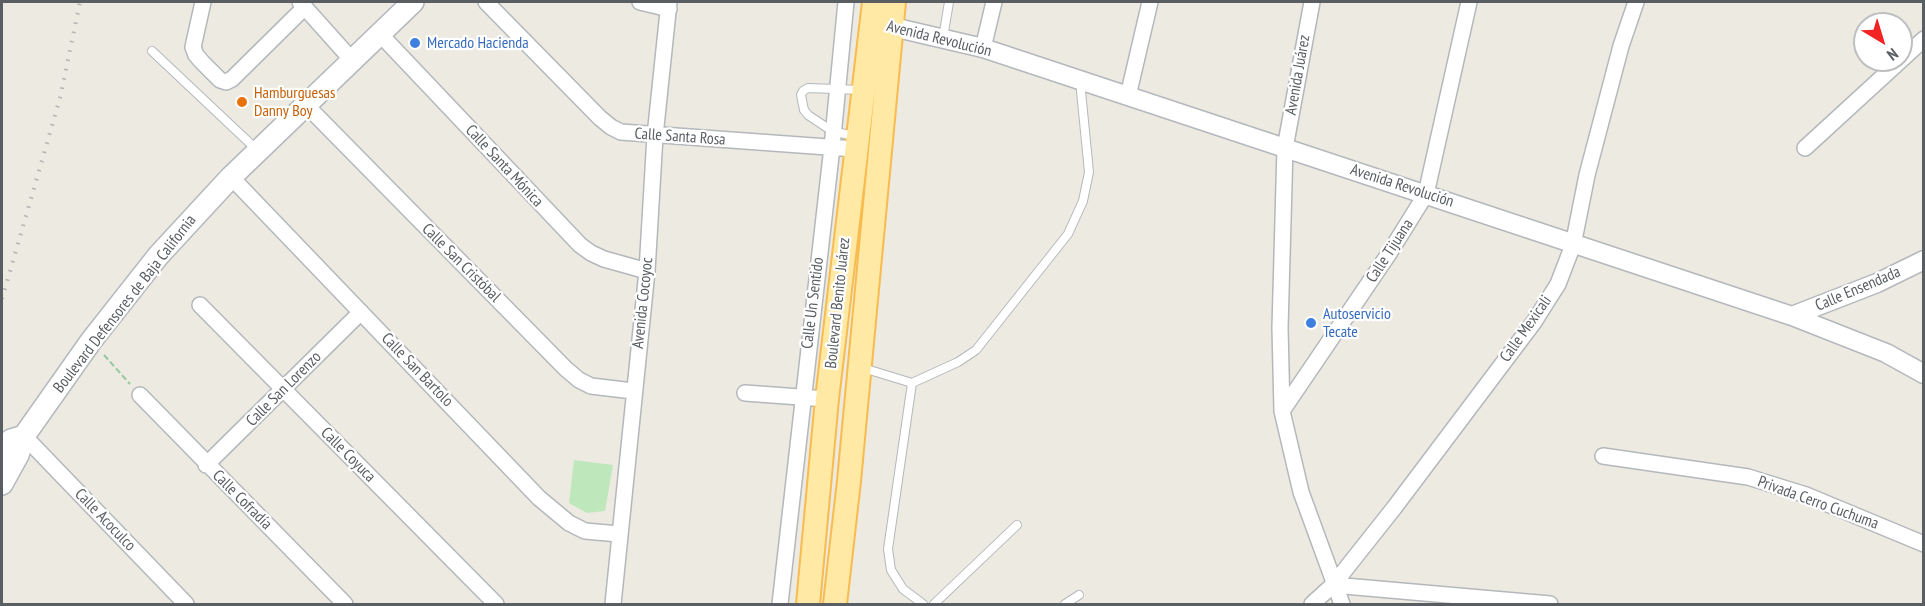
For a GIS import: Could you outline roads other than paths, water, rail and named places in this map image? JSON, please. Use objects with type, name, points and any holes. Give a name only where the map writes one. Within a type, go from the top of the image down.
[{"type":"main road","name":"Boulevard Defensores de Baja California","points":[[2,484],[18,455],[24,436],[91,341],[158,256],[258,150],[413,2]]},
{"type":"main road","name":"Boulevard Benito Juárez","points":[[808,604],[827,399],[863,90],[879,16],[894,2]]},
{"type":"main road","name":"Boulevard Benito Juárez","points":[[835,604],[860,367],[879,16]]},
{"type":"main road","name":"Boulevard Defensores de Baja California","points":[[2,451],[11,440],[24,436]]},
{"type":"street","points":[[203,2],[193,47],[196,55],[220,80],[226,82],[232,79],[302,4],[351,59]]},
{"type":"street","name":"Calle Santa Rosa","points":[[486,2],[566,85],[611,128],[621,132],[655,136],[832,139],[856,143]]},
{"type":"street","points":[[640,2],[669,5]]},
{"type":"street","name":"Calle Un Sentido","points":[[780,604],[846,2]]},
{"type":"street","points":[[983,48],[994,2]]},
{"type":"street","points":[[1128,96],[1150,2]]},
{"type":"street","name":"Avenida Juárez","points":[[1312,2],[1285,148],[1280,328],[1282,411],[1301,492],[1333,585],[1342,604]]},
{"type":"street","name":"Calle Tijuana","points":[[1282,411],[1388,255],[1426,194],[1469,2]]},
{"type":"street","name":"Calle Mexicali","points":[[1312,604],[1333,585],[1394,508],[1534,322],[1558,284],[1573,245],[1587,175],[1621,46],[1636,2]]},
{"type":"street","name":"Avenida Cocoyoc","points":[[613,604],[646,271],[655,136],[669,5]]},
{"type":"street","points":[[844,21],[879,16]]},
{"type":"street","name":"Avenida Revolución","points":[[879,16],[943,38],[983,48],[1792,316],[1886,353],[1923,374]]},
{"type":"street","name":"Calle Santa Mónica","points":[[379,33],[580,245],[604,259],[646,271]]},
{"type":"street","points":[[1805,148],[1923,39]]},
{"type":"street","name":"Calle San Cristóbal","points":[[305,104],[566,369],[591,386],[633,391]]},
{"type":"street","name":"Calle San Bartolo","points":[[231,177],[554,511],[569,523],[585,531],[619,534]]},
{"type":"street","name":"Calle Ensendada","points":[[1792,316],[1877,283],[1923,260]]},
{"type":"street","name":"Calle Coyuca","points":[[200,304],[496,604]]},
{"type":"street","name":"Calle San Lorenzo","points":[[206,465],[361,312]]},
{"type":"street","points":[[745,393],[827,399]]},
{"type":"street","name":"Calle Cofradía","points":[[140,395],[206,465],[345,604]]},
{"type":"street","name":"Calle Acoculco","points":[[24,436],[186,604]]},
{"type":"street","name":"Privada Cerro Cuchuma","points":[[1602,456],[1748,477],[1806,495],[1923,544]]},
{"type":"street","points":[[1333,585],[1550,604]]},
{"type":"lane","points":[[943,38],[949,2]]},
{"type":"lane","points":[[152,51],[258,150]]},
{"type":"lane","points":[[860,367],[912,383],[958,362],[976,350],[1068,234],[1083,201],[1089,172],[1080,80]]},
{"type":"lane","points":[[832,139],[804,110],[801,95],[803,91],[808,88],[863,90]]},
{"type":"lane","points":[[912,383],[888,549],[891,570],[903,589],[923,604]]},
{"type":"lane","points":[[934,604],[1017,525]]},
{"type":"lane","points":[[1065,604],[1079,595]]},
{"type":"railway","points":[[2,299],[60,98],[80,2]]},
{"type":"place","name":"Mercado Hacienda","points":[[415,43]]},
{"type":"place","name":"Hamburguesas Danny Boy","points":[[242,102]]},
{"type":"place","name":"Autoservicio Tecate","points":[[1311,323]]}]
